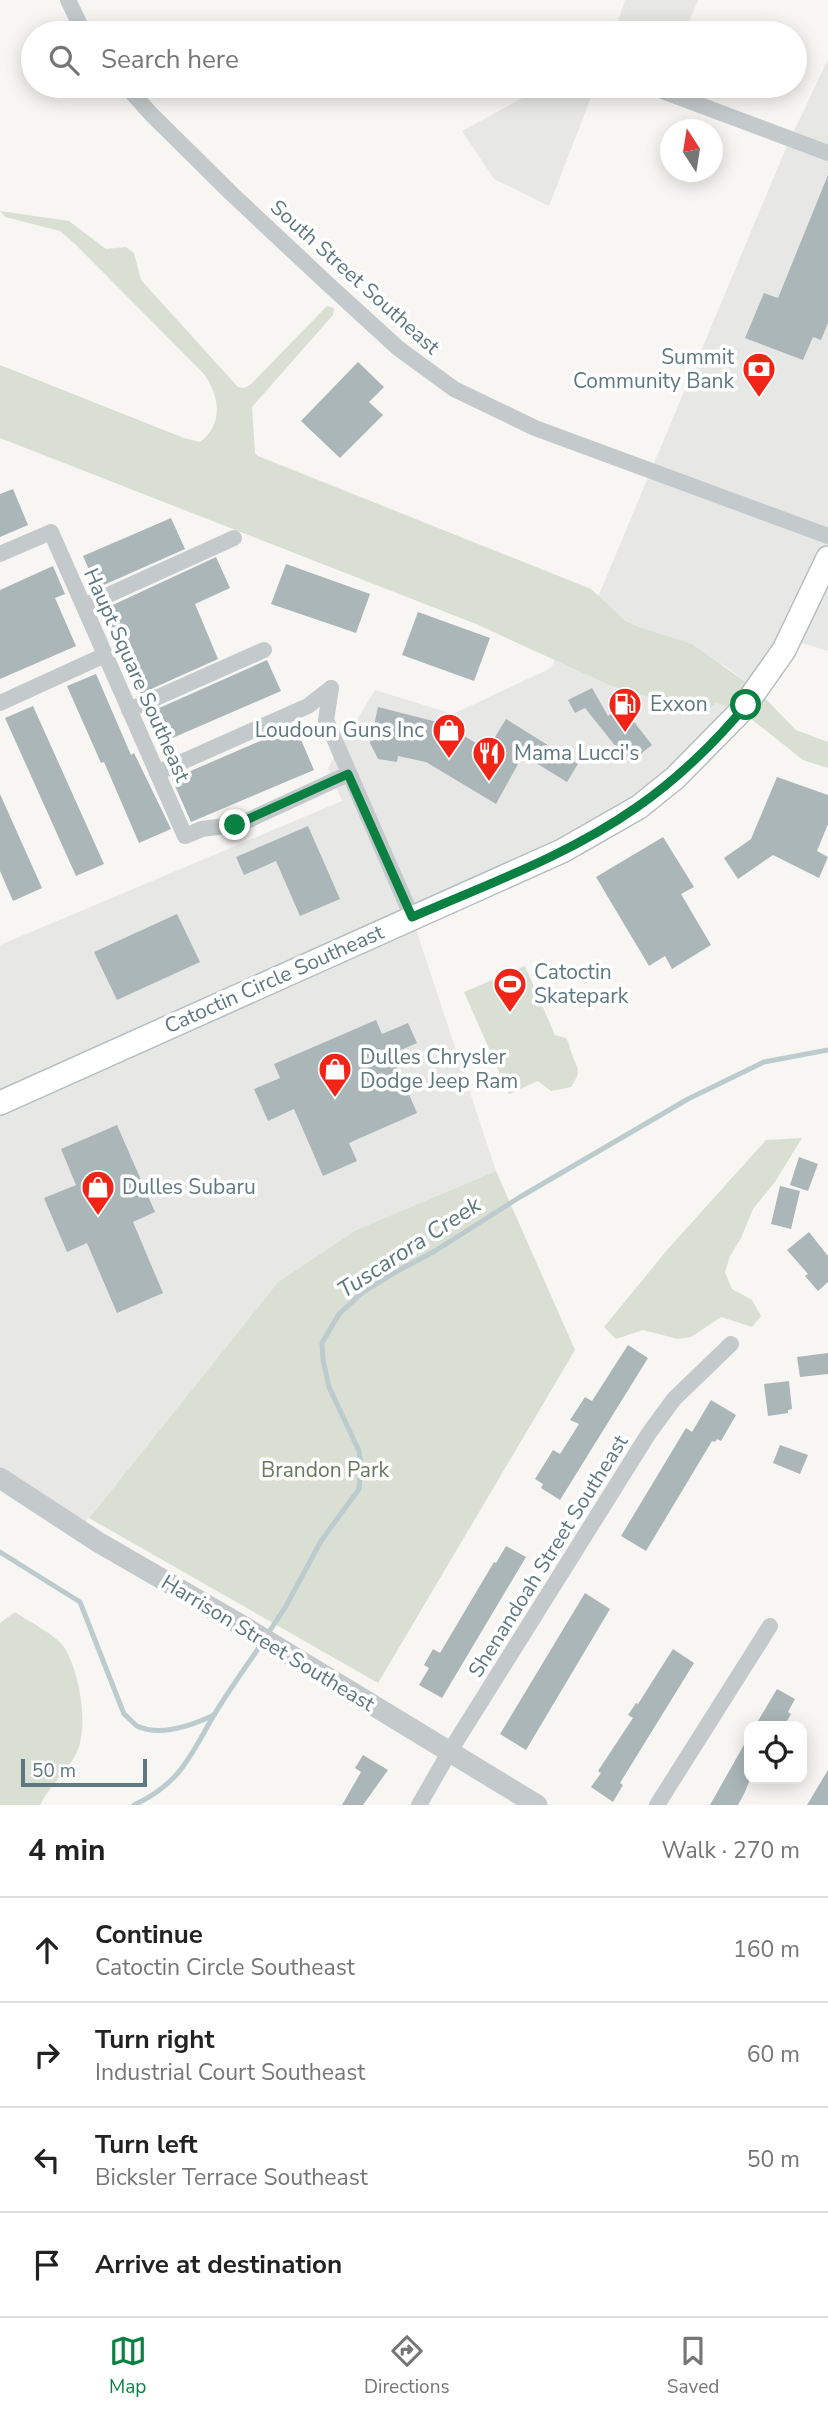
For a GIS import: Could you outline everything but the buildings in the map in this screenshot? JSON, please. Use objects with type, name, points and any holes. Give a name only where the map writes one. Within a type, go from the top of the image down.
[{"type":"main road","name":"Catoctin Circle Southeast","points":[[0,1102],[562,851],[639,807],[674,778],[741,711],[784,650],[828,558]]},
{"type":"street","points":[[68,0],[78,21]]},
{"type":"street","name":"South Street Southeast","points":[[137,98],[215,177],[334,290],[398,348],[454,389],[535,428],[828,536]]},
{"type":"street","points":[[681,98],[828,153]]},
{"type":"street","name":"Haupt Square Southeast","points":[[0,554],[51,531],[186,836],[202,829],[240,824],[348,774]]},
{"type":"street","points":[[84,606],[234,538]]},
{"type":"street","points":[[129,710],[264,650]]},
{"type":"street","points":[[0,703],[104,655]]},
{"type":"street","points":[[157,773],[308,706],[331,688],[326,720],[412,917]]},
{"type":"street","name":"Shenandoah Street Southeast","points":[[419,1805],[649,1433],[674,1399],[730,1344]]},
{"type":"street","name":"Harrison Street Southeast","points":[[0,1478],[98,1542],[243,1626],[537,1805]]},
{"type":"street","points":[[657,1805],[770,1626]]},
{"type":"shaded area","points":[[625,0],[698,0],[690,21],[618,21]]},
{"type":"shaded area","points":[[828,59],[828,651],[789,639],[757,690],[724,665],[628,622],[598,597],[786,148]]},
{"type":"shaded area","points":[[522,98],[591,98],[549,206],[494,179],[462,131]]},
{"type":"shaded area","points":[[555,660],[609,685],[716,703],[741,711],[639,807],[412,917],[496,1171],[356,1230],[278,1282],[79,1530],[0,1478],[0,945],[342,801],[328,768],[375,690],[453,714],[551,668]]},
{"type":"green space","points":[[0,211],[69,221],[106,249],[126,247],[134,253],[141,280],[238,387],[250,385],[327,306],[334,308],[333,315],[252,407],[255,453],[258,456],[591,589],[626,621],[692,644],[757,690],[796,730],[828,742],[828,768],[803,760],[741,711],[716,703],[704,713],[609,685],[476,624],[0,438],[0,365],[200,442],[213,427],[217,409],[213,391],[203,373],[75,244],[60,231],[5,217]]},
{"type":"green space","name":"Catoctin Skatepark","points":[[525,966],[555,1035],[566,1038],[568,1042],[578,1070],[571,1087],[551,1091],[538,1081],[509,1094],[464,992]]},
{"type":"green space","points":[[802,1138],[775,1182],[753,1209],[725,1272],[732,1289],[752,1300],[761,1316],[752,1327],[721,1317],[691,1337],[678,1339],[643,1330],[616,1339],[604,1327],[667,1250],[766,1140]]},
{"type":"green space","name":"Brandon Park","points":[[496,1171],[575,1350],[378,1683],[89,1518],[278,1282],[356,1230]]},
{"type":"green space","points":[[15,1612],[64,1647],[75,1671],[81,1701],[82,1732],[75,1756],[40,1805],[0,1805],[0,1623]]},
{"type":"waterway","name":"Tuscarora Creek","points":[[267,1635],[321,1541],[359,1489],[359,1451],[329,1387],[323,1360],[322,1343],[339,1314],[363,1292],[688,1099],[764,1062],[828,1050]]},
{"type":"waterway","points":[[0,1552],[80,1602],[124,1714],[137,1726],[166,1730],[186,1726],[214,1715]]},
{"type":"waterway","name":"Tuscarora Creek","points":[[134,1805],[163,1787],[183,1767],[262,1643]]},
{"type":"place","name":"Summit Community Bank","points":[[759,399]]},
{"type":"place","name":"Exxon","points":[[625,734]]},
{"type":"place","name":"Loudoun Guns Inc","points":[[449,760]]},
{"type":"place","name":"Mama Lucci's","points":[[489,783]]},
{"type":"place","name":"Catoctin Skatepark","points":[[510,1014]]},
{"type":"place","name":"Dulles Chrysler Dodge Jeep Ram","points":[[335,1099]]},
{"type":"place","name":"Dulles Subaru","points":[[98,1217]]},
{"type":"route","points":[[235,825],[348,774],[412,917],[562,851],[639,807],[674,778],[746,705]]}]
